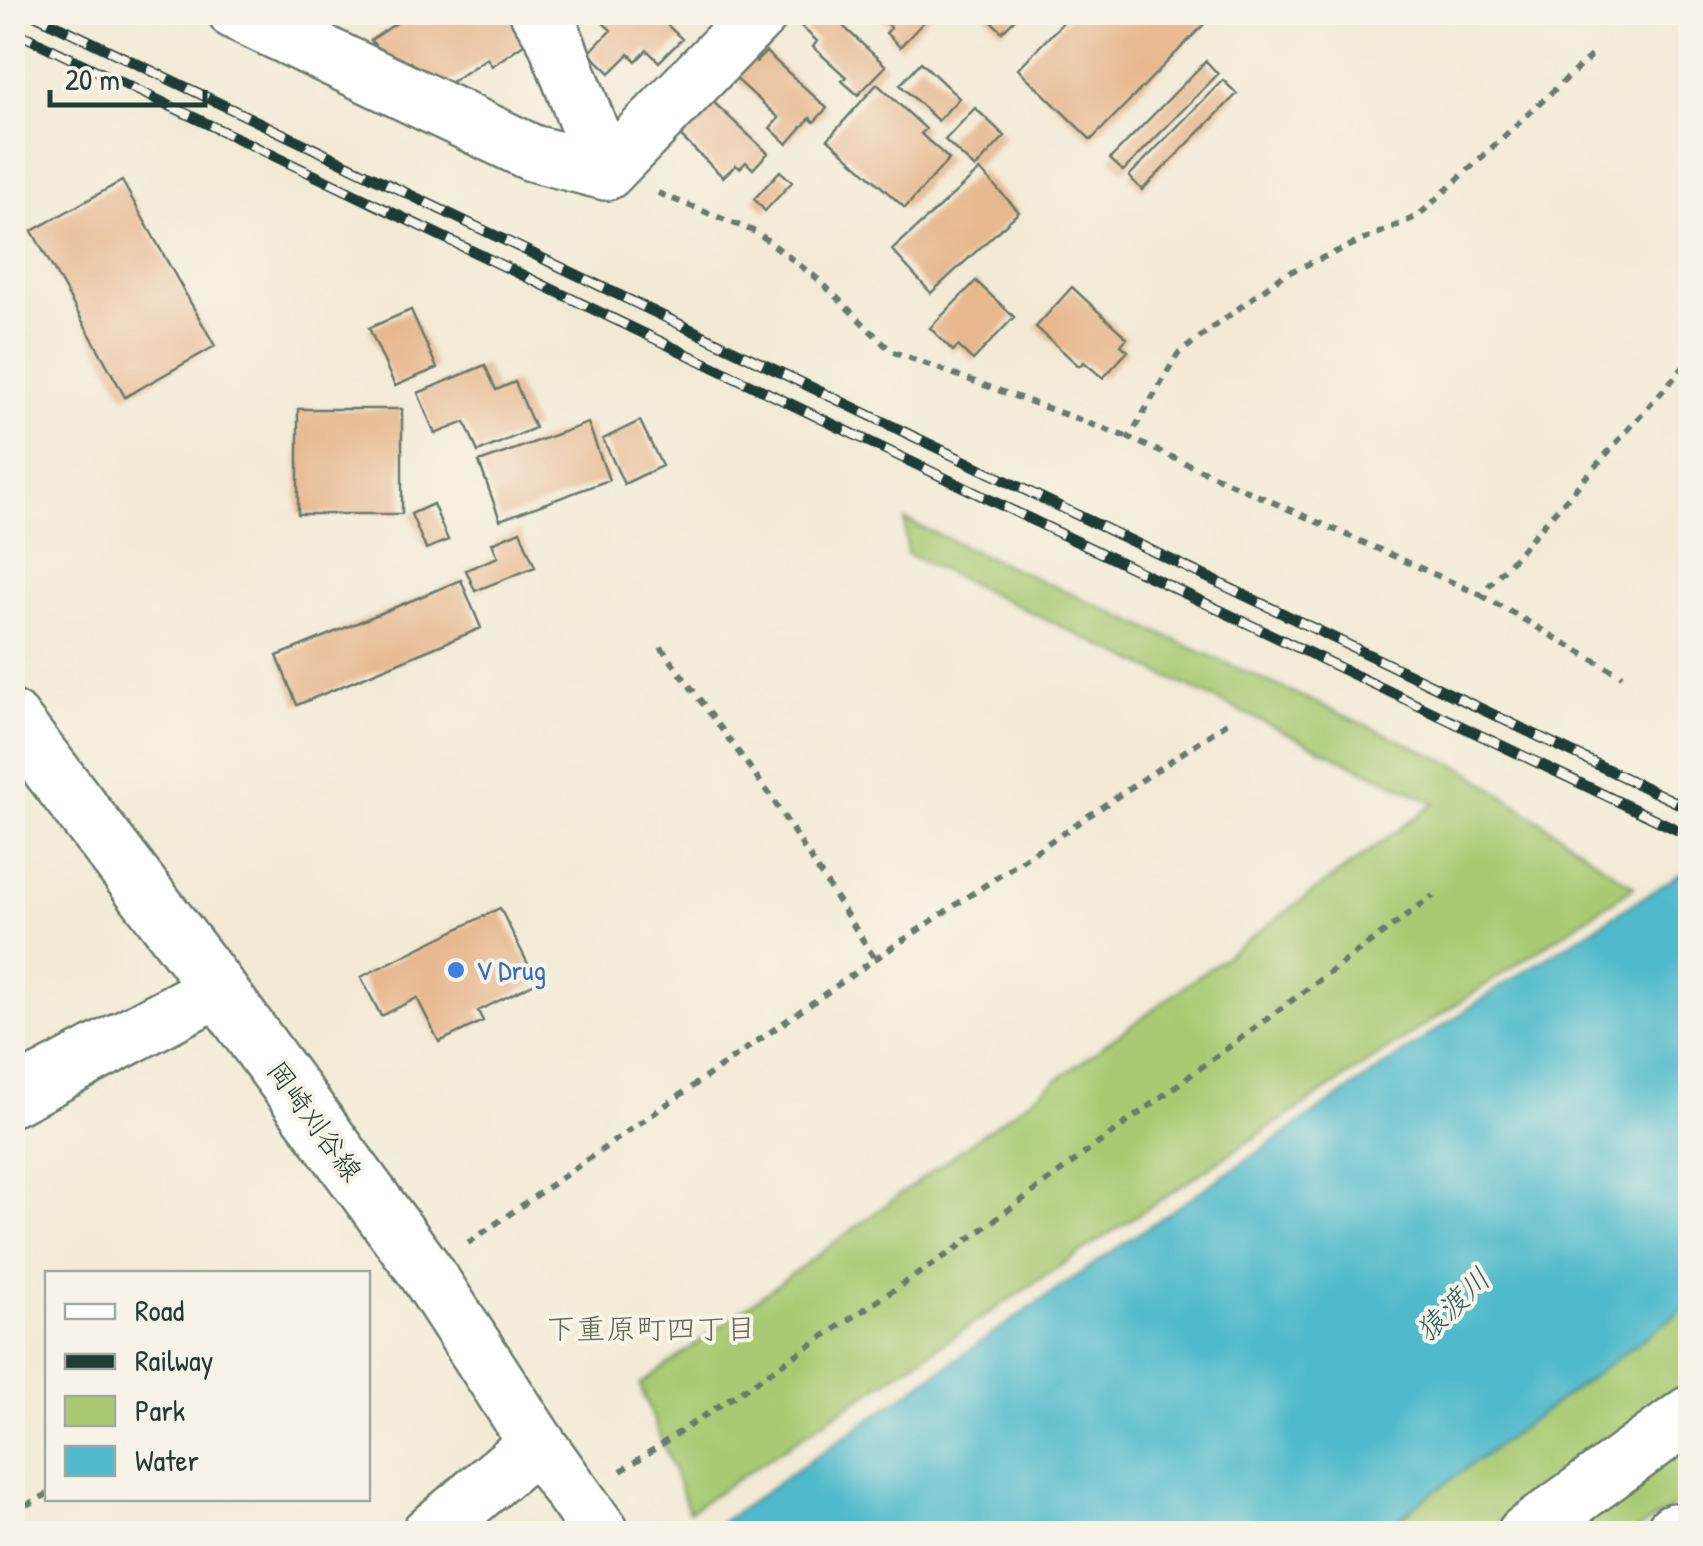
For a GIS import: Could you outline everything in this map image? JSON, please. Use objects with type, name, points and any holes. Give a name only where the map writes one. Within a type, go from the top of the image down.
[{"type":"main road","points":[[236,12],[532,154],[606,172]]},
{"type":"main road","points":[[538,12],[555,39],[606,172]]},
{"type":"main road","points":[[606,172],[761,12]]},
{"type":"main road","name":"岡崎刈谷線","points":[[12,720],[218,989],[426,1272],[537,1443],[590,1516]]},
{"type":"main road","points":[[12,1098],[218,989]]},
{"type":"main road","points":[[1525,1534],[1690,1414]]},
{"type":"main road","points":[[428,1534],[537,1443]]},
{"type":"path","points":[[1129,438],[1178,354],[1283,276],[1418,216],[1592,56]]},
{"type":"path","points":[[606,172],[758,233],[819,280],[891,352],[1129,438],[1481,595],[1622,676]]},
{"type":"path","points":[[1481,595],[1690,360]]},
{"type":"path","points":[[661,647],[770,795],[875,959]]},
{"type":"path","points":[[426,1272],[875,959],[1230,721]]},
{"type":"path","points":[[1676,751],[1690,740]]},
{"type":"path","points":[[590,1516],[1434,896]]},
{"type":"path","points":[[12,1512],[45,1496]]},
{"type":"green space","points":[[905,520],[1467,770],[1634,887],[689,1511],[640,1385],[1435,803],[907,554]]},
{"type":"green space","points":[[1690,1184],[1690,1495],[1633,1533],[1383,1534],[1402,1520]]},
{"type":"water","name":"猿渡川","points":[[1690,868],[1690,1305],[1378,1533],[706,1533],[1506,983]]},
{"type":"building","points":[[413,12],[509,12],[528,41],[492,66],[487,58],[432,95],[410,62],[394,72],[371,40]]},
{"type":"building","points":[[611,12],[654,12],[682,39],[659,62],[647,50],[636,61],[629,54],[610,73],[589,53],[611,30],[602,22]]},
{"type":"building","points":[[799,12],[828,12],[886,66],[858,95],[842,81],[846,77],[813,47],[817,41],[793,19]]},
{"type":"building","points":[[875,12],[933,12],[900,47],[886,33],[891,28]]},
{"type":"building","points":[[982,12],[1022,12],[1002,32]]},
{"type":"building","points":[[1073,12],[1216,12],[1091,140],[1018,69]]},
{"type":"building","points":[[766,52],[827,108],[814,122],[810,118],[787,144],[770,128],[779,118],[731,74],[749,55],[756,62]]},
{"type":"building","points":[[1206,61],[1218,74],[1123,171],[1110,159]]},
{"type":"building","points":[[921,62],[959,98],[938,121],[900,85]]},
{"type":"building","points":[[1223,80],[1237,94],[1142,190],[1129,176]]},
{"type":"building","points":[[877,84],[926,129],[921,134],[949,159],[905,208],[828,139]]},
{"type":"building","points":[[708,97],[768,153],[753,169],[746,162],[723,177],[675,131]]},
{"type":"building","points":[[975,108],[1005,136],[975,168],[945,140]]},
{"type":"building","points":[[980,170],[1019,212],[931,293],[892,250]]},
{"type":"building","points":[[780,171],[792,182],[765,211],[754,199]]},
{"type":"building","points":[[122,181],[215,346],[125,397],[32,231]]},
{"type":"building","points":[[976,281],[1014,317],[973,360],[958,346],[953,351],[930,328]]},
{"type":"building","points":[[1072,287],[1127,338],[1121,345],[1128,351],[1103,378],[1084,362],[1079,366],[1036,327]]},
{"type":"building","points":[[411,310],[437,368],[395,386],[369,328]]},
{"type":"building","points":[[485,365],[496,390],[515,382],[535,428],[478,452],[465,422],[435,434],[418,393]]},
{"type":"building","points":[[298,409],[402,409],[402,514],[298,514]]},
{"type":"building","points":[[640,421],[662,466],[624,484],[603,439]]},
{"type":"building","points":[[588,423],[609,480],[500,520],[479,462]]},
{"type":"building","points":[[433,504],[448,540],[426,549],[411,514]]},
{"type":"building","points":[[520,531],[535,567],[475,591],[466,570],[498,557],[492,543]]},
{"type":"building","points":[[461,580],[481,628],[297,705],[277,656]]},
{"type":"building","points":[[500,908],[537,982],[478,1011],[483,1021],[439,1042],[417,998],[381,1016],[361,977]]},
{"type":"railway","points":[[29,12],[1690,809]]},
{"type":"railway","points":[[12,30],[1690,836]]},
{"type":"place","name":"V Drug","points":[[456,970]]},
{"type":"district","name":"下重原町四丁目","points":[[651,1329]]}]
